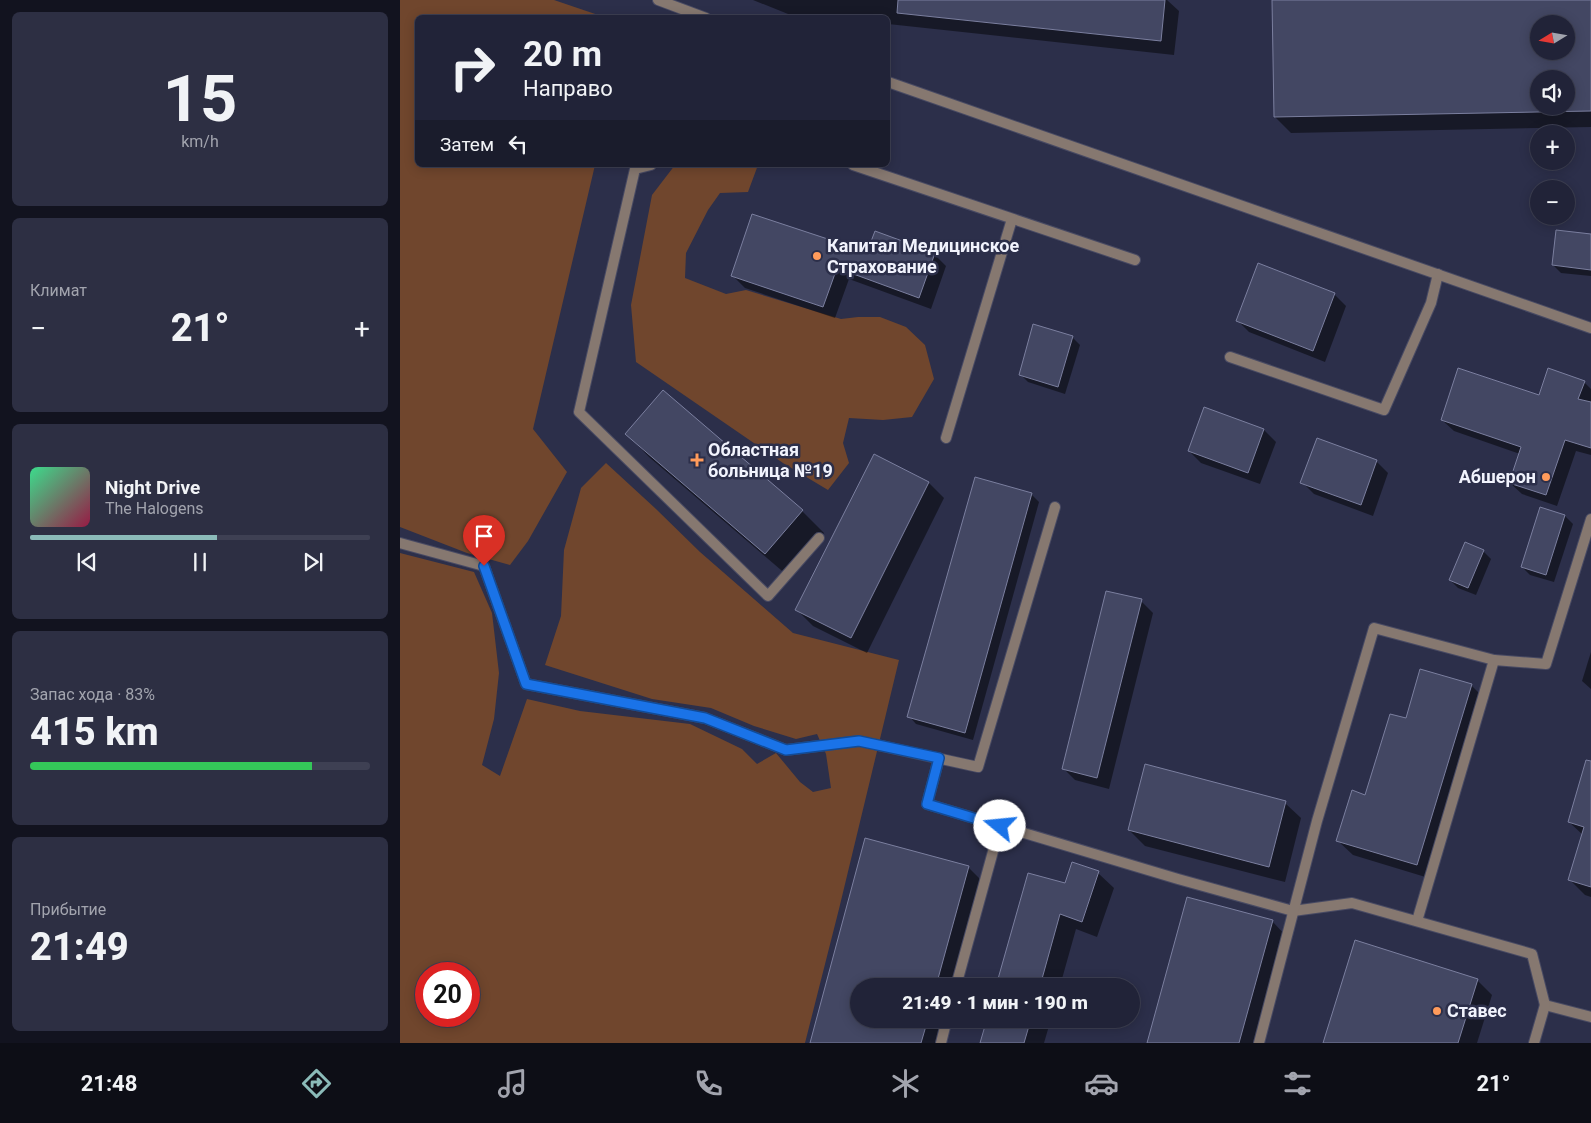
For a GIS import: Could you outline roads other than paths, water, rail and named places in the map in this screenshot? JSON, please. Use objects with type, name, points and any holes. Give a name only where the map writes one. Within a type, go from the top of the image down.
[{"type":"street","points":[[658,0],[698,15]]},
{"type":"street","points":[[890,83],[1591,328]]},
{"type":"street","points":[[642,167],[634,169],[579,412],[768,596],[819,538]]},
{"type":"street","points":[[859,167],[1135,260]]},
{"type":"street","points":[[946,438],[1012,219]]},
{"type":"street","points":[[1230,357],[1384,410],[1431,303],[1438,274]]},
{"type":"street","points":[[400,543],[484,566],[526,684],[705,718],[786,750],[859,741],[978,767],[1055,507]]},
{"type":"street","points":[[1259,1043],[1317,821],[1374,628],[1494,660],[1546,664],[1591,519]]},
{"type":"street","points":[[1417,921],[1494,660]]},
{"type":"street","points":[[939,758],[927,804],[1293,911],[1352,903],[1532,954],[1545,1005],[1534,1043]]},
{"type":"street","points":[[958,978],[1000,826]]},
{"type":"street","points":[[1545,1005],[1591,1017]]},
{"type":"street","points":[[941,1043],[945,1028]]},
{"type":"place","name":"Капитал Медицинское Страхование","points":[[817,256]]},
{"type":"place","name":"Областная больница №19","points":[[697,460]]},
{"type":"place","name":"Абшерон","points":[[1546,477]]},
{"type":"place","name":"Ставес","points":[[1437,1011]]}]
